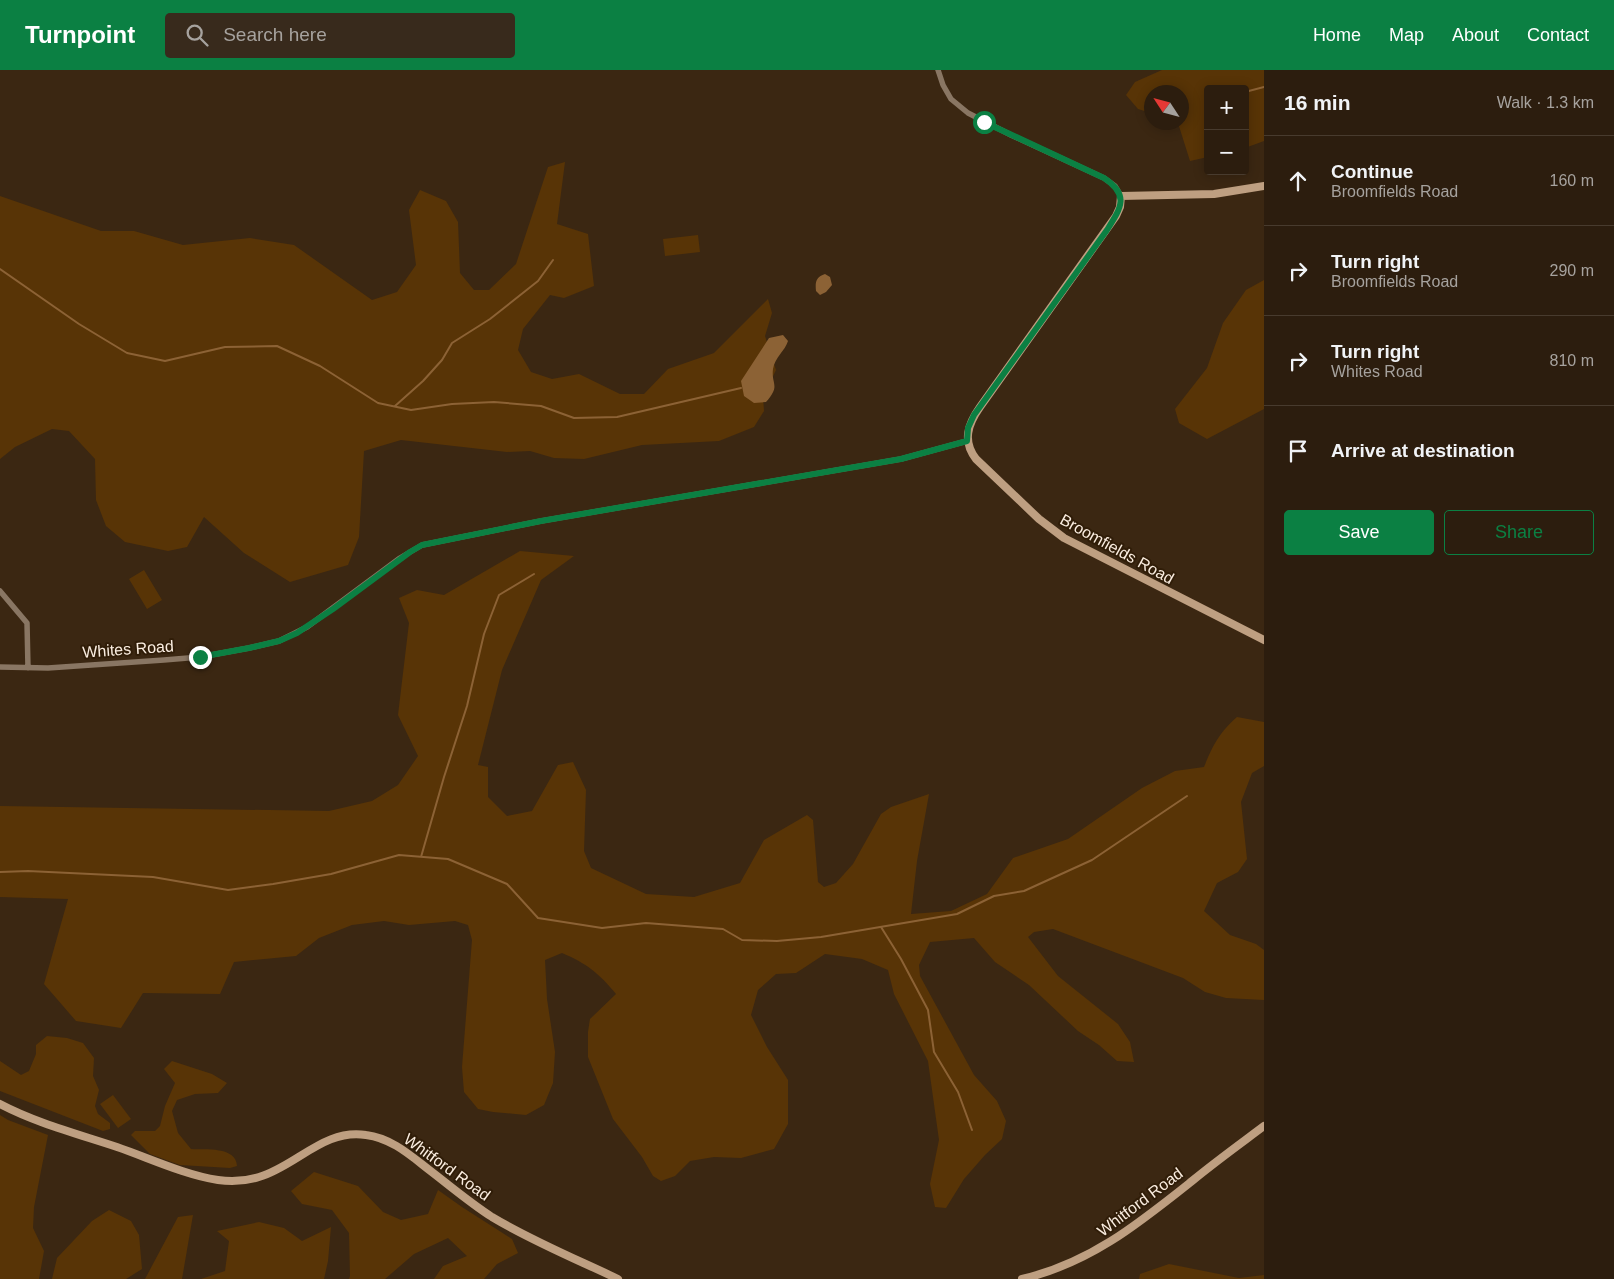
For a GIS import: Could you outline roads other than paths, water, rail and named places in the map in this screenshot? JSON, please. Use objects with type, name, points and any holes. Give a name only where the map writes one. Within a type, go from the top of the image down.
[{"type":"main road","points":[[967,441],[968,428],[974,415],[1107,230],[1119,211],[1120,196],[1214,194],[1264,186]]},
{"type":"main road","name":"Broomfields Road","points":[[967,441],[972,453],[985,468],[1039,519],[1064,538],[1264,640]]},
{"type":"main road","name":"Whitford Road","points":[[0,1104],[33,1118],[197,1175],[226,1181],[244,1180],[267,1174],[316,1146],[342,1136],[356,1134],[374,1136],[390,1142],[406,1152],[501,1222],[618,1279]]},
{"type":"main road","name":"Whitford Road","points":[[1022,1279],[1074,1262],[1118,1238],[1264,1126]]},
{"type":"street","points":[[938,70],[942,85],[951,99],[968,113],[1010,135],[1104,178],[1115,186],[1120,196]]},
{"type":"street","name":"Whites Road","points":[[0,667],[48,668],[164,660],[216,654],[256,646],[288,637],[307,627],[400,558],[422,545],[541,521],[901,459],[967,441]]},
{"type":"street","points":[[0,591],[27,623],[28,668]]},
{"type":"waterway","points":[[1249,91],[1264,87]]},
{"type":"waterway","points":[[395,406],[423,381],[442,360],[452,343],[490,319],[538,281],[553,260]]},
{"type":"waterway","points":[[0,269],[79,324],[127,353],[165,361],[225,347],[277,346],[320,366],[378,403],[411,410],[452,404],[494,402],[541,406],[574,418],[617,417],[741,388]]},
{"type":"waterway","points":[[421,857],[467,706],[484,634],[499,595],[534,574]]},
{"type":"waterway","points":[[0,872],[28,871],[153,877],[228,890],[331,874],[399,855],[448,859],[507,884],[538,918],[602,928],[646,923],[723,929],[742,940],[777,941],[821,937],[957,914],[994,896],[1024,891],[1092,860],[1187,796]]},
{"type":"waterway","points":[[881,927],[901,959],[928,1010],[934,1052],[958,1092],[972,1130]]}]
